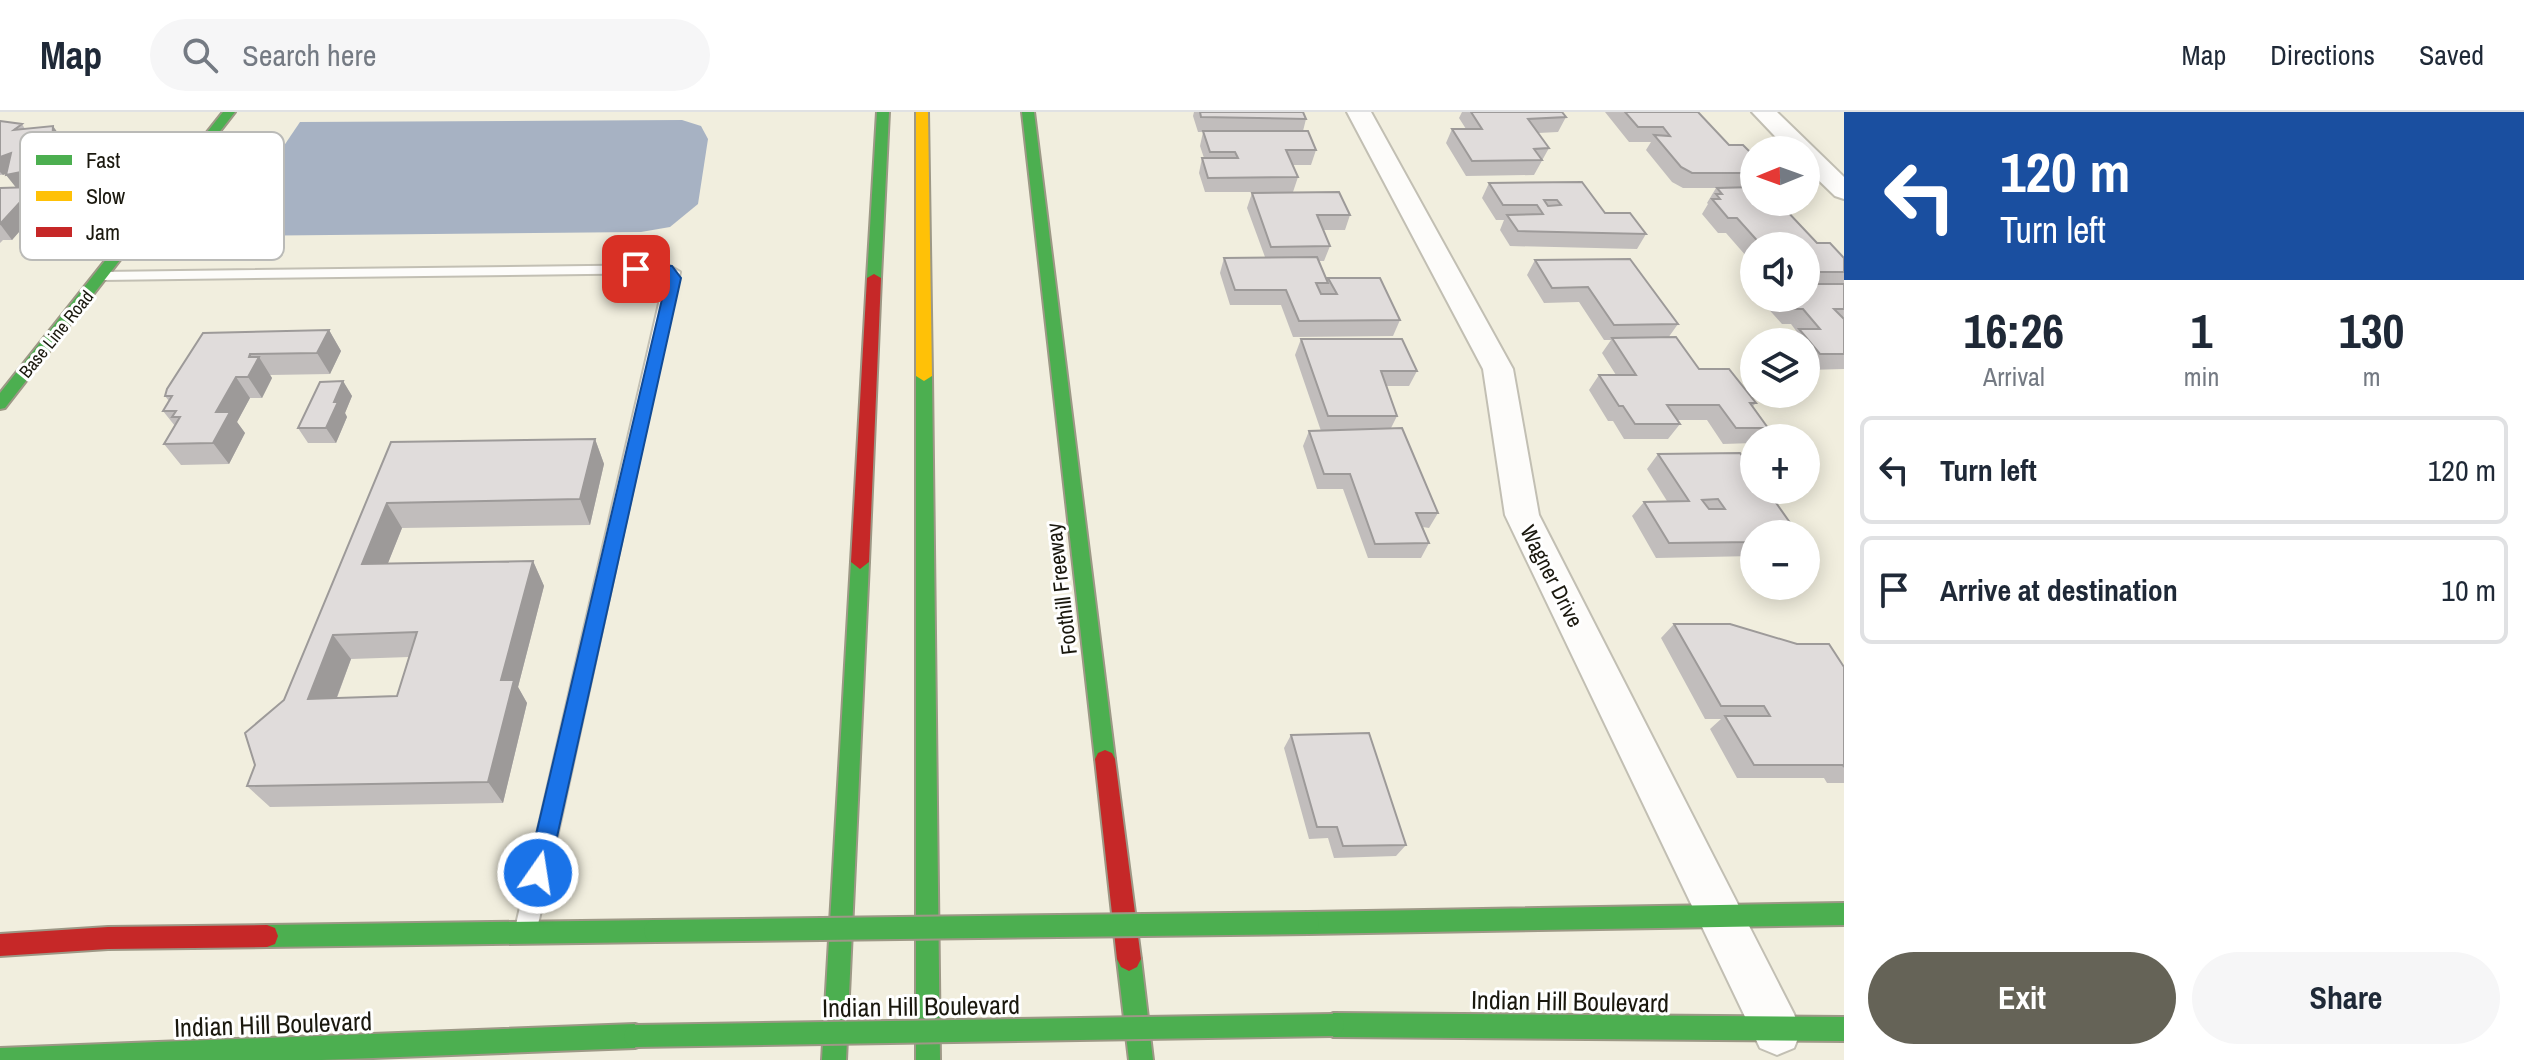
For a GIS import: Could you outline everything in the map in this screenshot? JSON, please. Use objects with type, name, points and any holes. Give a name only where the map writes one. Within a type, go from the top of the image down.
[{"type":"main road","name":"Base Line Road","points":[[214,132],[229,112]]},
{"type":"main road","points":[[834,1060],[883,112]]},
{"type":"main road","points":[[922,112],[928,1060]]},
{"type":"main road","name":"Foothill Freeway","points":[[1028,112],[1141,1060]]},
{"type":"main road","name":"Base Line Road","points":[[0,404],[114,260]]},
{"type":"main road","points":[[0,945],[108,938],[1844,914]]},
{"type":"main road","name":"Indian Hill Boulevard","points":[[0,1060],[635,1036],[1333,1025],[1777,1031],[1844,1029]]},
{"type":"street","name":"Wagner Drive","points":[[1359,112],[1498,369],[1522,515],[1723,916],[1777,1031]]},
{"type":"street","points":[[1764,112],[1788,136]]},
{"type":"street","points":[[1820,168],[1844,191]]},
{"type":"lane","points":[[102,276],[668,269],[674,278],[525,933]]},
{"type":"water","points":[[682,120],[701,126],[708,139],[698,204],[670,227],[641,232],[284,235],[284,146],[300,122]]},
{"type":"building","points":[[1200,112],[1303,112],[1306,119],[1201,117]]},
{"type":"building","points":[[1471,112],[1562,112],[1566,117],[1528,119],[1549,148],[1534,149],[1542,160],[1472,161],[1452,129],[1482,129]]},
{"type":"building","points":[[1625,112],[1698,112],[1729,145],[1740,145],[1740,173],[1692,173],[1681,167],[1654,135],[1670,136],[1663,127],[1638,127]]},
{"type":"building","points":[[0,121],[22,124],[14,130],[53,126],[53,132],[20,132],[20,172],[6,175],[11,153],[0,157]]},
{"type":"building","points":[[1203,131],[1308,131],[1316,150],[1286,150],[1298,177],[1208,178],[1202,158],[1238,158],[1235,152],[1210,152]]},
{"type":"building","points":[[1582,182],[1605,213],[1630,213],[1646,234],[1518,231],[1507,215],[1543,214],[1537,205],[1503,205],[1489,183]],"holes":[[[1544,200],[1557,200],[1561,205],[1548,206]]]},
{"type":"building","points":[[20,187],[20,202],[0,224],[0,188]]},
{"type":"building","points":[[1740,187],[1740,216],[1792,216],[1807,232],[1750,232],[1737,218],[1728,218],[1712,199],[1720,199],[1716,194],[1722,194],[1717,188]]},
{"type":"building","points":[[1339,192],[1350,215],[1317,215],[1330,246],[1271,247],[1252,193]]},
{"type":"building","points":[[1820,243],[1830,243],[1844,258],[1844,272],[1820,272]]},
{"type":"building","points":[[1317,257],[1328,283],[1316,283],[1321,294],[1337,294],[1328,278],[1380,278],[1400,320],[1299,321],[1286,290],[1235,290],[1224,258]]},
{"type":"building","points":[[1630,259],[1678,324],[1614,325],[1588,287],[1552,288],[1535,260]]},
{"type":"building","points":[[1820,284],[1844,284],[1844,309],[1834,309],[1844,319],[1844,354],[1820,354],[1819,328],[1806,312],[1820,312]]},
{"type":"building","points":[[329,330],[317,353],[250,354],[249,357],[259,357],[248,377],[236,377],[216,412],[230,412],[213,443],[164,444],[180,417],[172,417],[176,411],[163,411],[172,396],[165,396],[167,389],[203,333]]},
{"type":"building","points":[[1676,337],[1699,369],[1729,369],[1740,383],[1740,408],[1754,408],[1765,424],[1740,424],[1740,428],[1736,428],[1719,405],[1667,405],[1680,424],[1635,424],[1599,375],[1636,375],[1612,338]]},
{"type":"building","points":[[1301,339],[1402,339],[1417,371],[1381,371],[1397,416],[1328,416]]},
{"type":"building","points":[[343,381],[334,402],[338,402],[326,428],[298,428],[320,382]]},
{"type":"building","points":[[1402,428],[1438,513],[1416,513],[1429,543],[1375,544],[1350,474],[1324,474],[1309,431]]},
{"type":"building","points":[[595,439],[580,499],[387,503],[362,564],[533,561],[501,680],[514,680],[488,782],[247,786],[255,765],[245,733],[284,700],[391,442]],"holes":[[[417,632],[397,696],[308,699],[333,635]]]},
{"type":"building","points":[[1740,453],[1740,504],[1777,504],[1788,520],[1740,520],[1740,542],[1669,543],[1644,502],[1689,501],[1658,454]],"holes":[[[1718,499],[1725,509],[1709,509],[1702,500]]]},
{"type":"building","points":[[1674,624],[1730,624],[1797,644],[1829,644],[1844,667],[1844,767],[1754,765],[1725,716],[1770,716],[1764,706],[1721,706]]},
{"type":"building","points":[[1369,733],[1406,845],[1343,846],[1337,827],[1317,827],[1291,735]]},
{"type":"traffic: fast","points":[[213,132],[229,112]]},
{"type":"traffic: fast","points":[[874,278],[883,112]]},
{"type":"traffic: fast","points":[[1028,112],[1105,759]]},
{"type":"traffic: fast","points":[[0,404],[113,260]]},
{"type":"traffic: fast","points":[[924,376],[928,1060]]},
{"type":"traffic: fast","points":[[834,1060],[860,562]]},
{"type":"traffic: fast","points":[[1308,923],[1844,914]]},
{"type":"traffic: fast","points":[[655,931],[1308,923]]},
{"type":"traffic: fast","points":[[267,936],[655,931]]},
{"type":"traffic: fast","points":[[1129,959],[1141,1060]]},
{"type":"traffic: fast","points":[[1333,1025],[1844,1029]]},
{"type":"traffic: fast","points":[[635,1036],[1333,1025]]},
{"type":"traffic: fast","points":[[0,1060],[635,1036]]},
{"type":"traffic: slow","points":[[922,112],[924,376]]},
{"type":"traffic: jam","points":[[860,562],[874,278]]},
{"type":"traffic: jam","points":[[1105,759],[1129,959]]},
{"type":"traffic: jam","points":[[0,945],[108,938],[267,936]]},
{"type":"route","points":[[538,873],[674,278],[673,272],[668,269],[636,269]]}]
